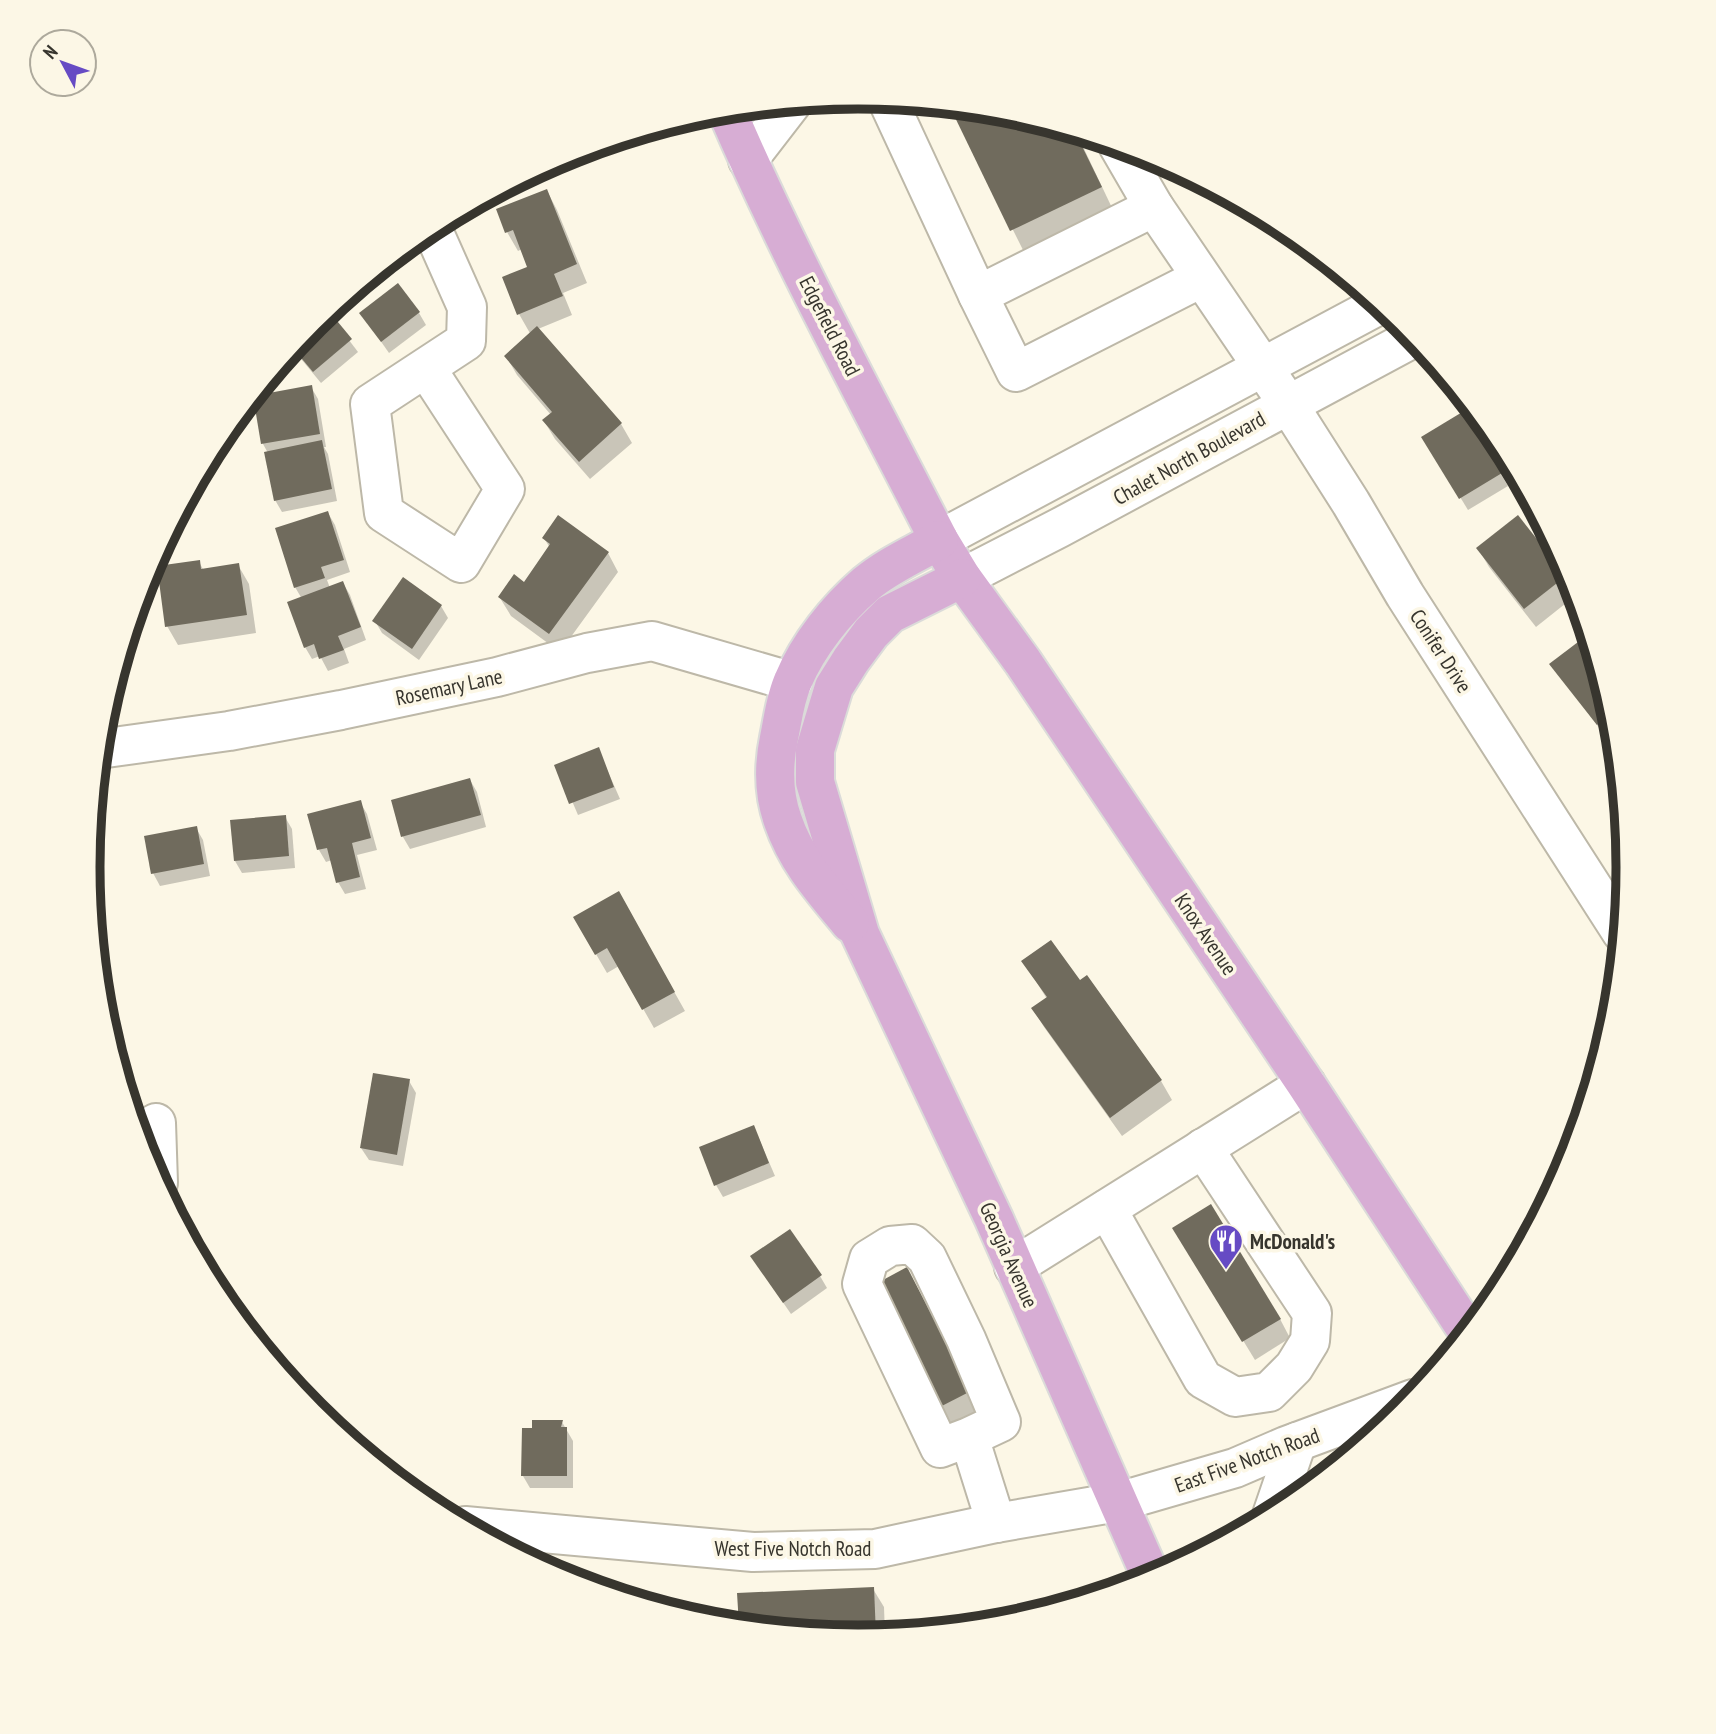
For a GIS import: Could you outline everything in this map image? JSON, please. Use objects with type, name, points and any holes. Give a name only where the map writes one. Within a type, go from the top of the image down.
[{"type":"main road","name":"Edgefield Road","points":[[730,120],[939,540]]},
{"type":"main road","name":"Knox Avenue","points":[[939,540],[962,578],[1023,662],[1306,1084],[1463,1324]]},
{"type":"main road","name":"Georgia Avenue","points":[[860,934],[806,871],[783,821],[774,783],[774,760],[785,706],[805,657],[847,602],[868,582],[939,540]]},
{"type":"main road","name":"Georgia Avenue","points":[[962,578],[890,614],[871,633],[834,687],[816,750],[815,782],[860,934],[1014,1267],[1147,1568]]},
{"type":"street","points":[[892,110],[1016,372],[1201,278]]},
{"type":"street","points":[[748,160],[785,112]]},
{"type":"street","name":"Conifer Drive","points":[[1125,158],[1154,207],[1288,404],[1351,503],[1405,596],[1615,916]]},
{"type":"street","points":[[978,295],[1154,207]]},
{"type":"street","points":[[426,368],[505,489],[461,563],[384,513],[370,404],[466,341],[467,307],[436,238]]},
{"type":"street","name":"Chalet North Boulevard","points":[[939,540],[1371,309]]},
{"type":"street","name":"Chalet North Boulevard","points":[[962,578],[1405,342]]},
{"type":"street","name":"Rosemary Lane","points":[[110,747],[229,730],[341,710],[498,677],[587,653],[652,641],[793,681]]},
{"type":"street","points":[[1014,1267],[1306,1084]]},
{"type":"street","points":[[156,1123],[157,1157]]},
{"type":"street","points":[[1107,1209],[1203,1379],[1235,1397],[1269,1392],[1294,1367],[1310,1340],[1312,1313],[1203,1148]]},
{"type":"street","points":[[912,1244],[927,1258],[966,1339],[1001,1422],[969,1437],[940,1448],[862,1284],[869,1259],[890,1246],[912,1244]]},
{"type":"street","name":"East Five Notch Road","points":[[1118,1502],[1229,1470],[1389,1408]]},
{"type":"street","points":[[969,1437],[996,1523]]},
{"type":"street","points":[[1274,1500],[1297,1442]]},
{"type":"street","points":[[1229,1470],[1261,1508]]},
{"type":"street","name":"West Five Notch Road","points":[[487,1528],[752,1552],[875,1549],[996,1523],[1118,1502]]},
{"type":"building","points":[[954,115],[1006,123],[1080,143],[1102,187],[1010,231]]},
{"type":"building","points":[[547,189],[577,264],[554,274],[563,296],[517,315],[502,277],[527,267],[513,230],[505,233],[496,209]]},
{"type":"building","points":[[398,283],[420,312],[381,342],[359,313]]},
{"type":"building","points":[[335,319],[352,339],[313,372],[299,355]]},
{"type":"building","points":[[537,326],[622,423],[579,462],[542,420],[552,412],[504,356]]},
{"type":"building","points":[[312,385],[320,434],[261,444],[255,407],[266,394]]},
{"type":"building","points":[[1464,411],[1502,473],[1459,499],[1421,437]]},
{"type":"building","points":[[322,440],[332,489],[274,501],[264,452]]},
{"type":"building","points":[[328,511],[344,560],[321,567],[325,578],[294,588],[275,528]]},
{"type":"building","points":[[558,515],[609,552],[549,634],[498,597],[514,574],[524,582],[550,544],[542,538]]},
{"type":"building","points":[[1518,515],[1548,553],[1560,580],[1524,609],[1476,548]]},
{"type":"building","points":[[200,560],[201,569],[239,563],[247,615],[165,627],[158,575],[162,565]]},
{"type":"building","points":[[403,577],[442,605],[412,649],[372,621]]},
{"type":"building","points":[[343,581],[361,627],[338,636],[344,650],[319,659],[314,644],[304,648],[287,602]]},
{"type":"building","points":[[1581,640],[1602,721],[1597,725],[1549,664]]},
{"type":"building","points":[[599,747],[614,787],[569,804],[554,765]]},
{"type":"building","points":[[470,778],[481,815],[401,837],[391,800]]},
{"type":"building","points":[[361,800],[371,838],[352,843],[360,877],[336,883],[327,848],[317,850],[307,814]]},
{"type":"building","points":[[286,815],[289,856],[234,861],[230,820]]},
{"type":"building","points":[[197,826],[204,864],[151,874],[144,836]]},
{"type":"building","points":[[619,891],[675,992],[642,1010],[607,948],[595,955],[573,917]]},
{"type":"building","points":[[1051,940],[1080,980],[1087,975],[1162,1080],[1110,1118],[1031,1008],[1047,997],[1021,961]]},
{"type":"building","points":[[373,1073],[410,1079],[397,1155],[360,1148]]},
{"type":"building","points":[[754,1125],[769,1163],[714,1186],[699,1147]]},
{"type":"building","points":[[1211,1204],[1281,1319],[1242,1342],[1172,1228]]},
{"type":"building","points":[[790,1229],[822,1275],[783,1303],[750,1256]]},
{"type":"building","points":[[907,1267],[971,1391],[934,1410],[870,1287]]},
{"type":"building","points":[[532,1420],[563,1420],[561,1427],[567,1427],[567,1476],[521,1476],[522,1428],[532,1428]]},
{"type":"building","points":[[874,1587],[876,1625],[808,1624],[738,1616],[737,1593]]},
{"type":"place","name":"McDonald's","points":[[1226,1271]]}]
